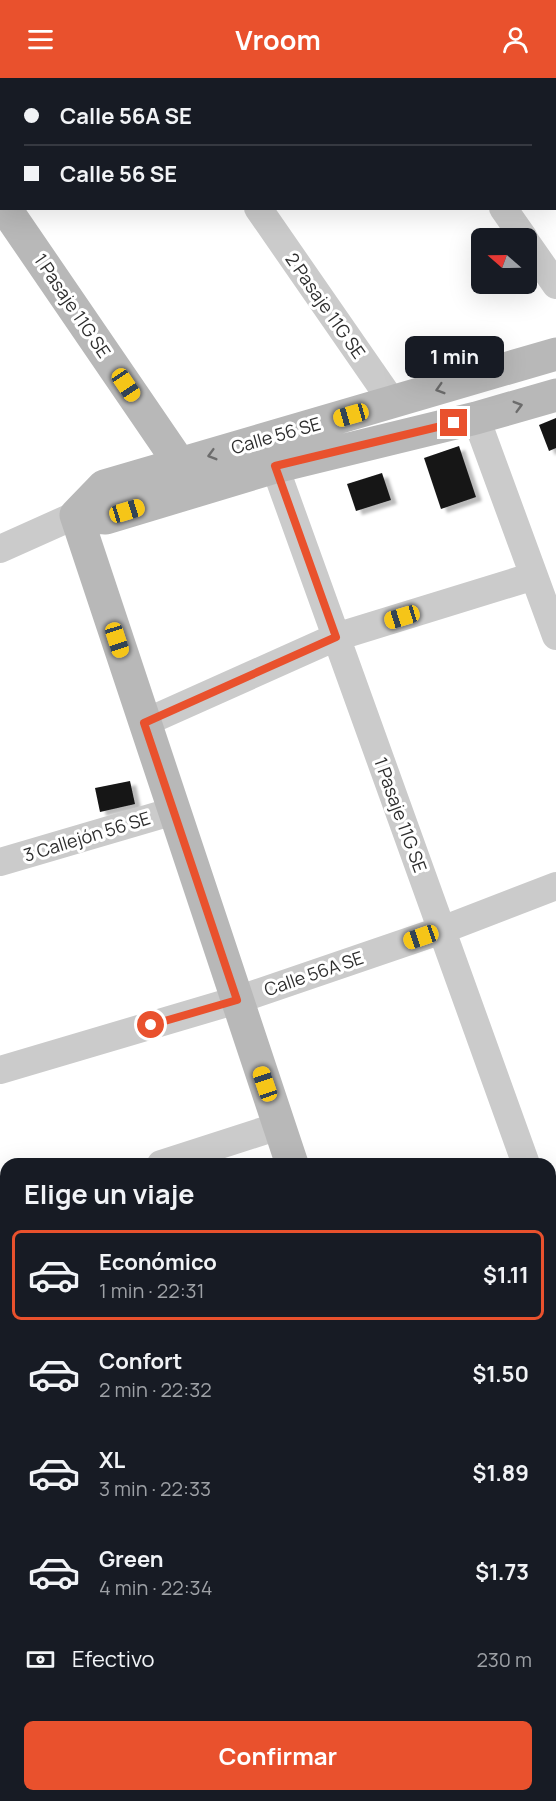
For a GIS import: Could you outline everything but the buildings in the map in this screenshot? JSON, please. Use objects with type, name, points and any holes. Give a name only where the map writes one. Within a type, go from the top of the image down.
[{"type":"main road","name":"1 Pasaje 11G SE","points":[[6,210],[180,464]]},
{"type":"main road","name":"Calle 56 SE","points":[[76,515],[104,486],[556,354]]},
{"type":"main road","name":"Calle 56 SE","points":[[76,515],[106,518],[275,466],[476,418],[556,395]]},
{"type":"main road","points":[[76,515],[290,1158]]},
{"type":"street","name":"2 Pasaje 11G SE","points":[[259,210],[393,403]]},
{"type":"street","points":[[504,210],[517,228]]},
{"type":"street","points":[[537,258],[556,285]]},
{"type":"street","points":[[476,418],[556,636]]},
{"type":"street","name":"1 Pasaje 11G SE","points":[[275,466],[524,1158]]},
{"type":"street","name":"Calle 56 SE","points":[[0,549],[76,515]]},
{"type":"street","points":[[144,723],[336,637],[534,576]]},
{"type":"street","name":"3 Callejón 56 SE","points":[[0,862],[174,811]]},
{"type":"street","name":"Calle 56A SE","points":[[0,1070],[237,1000],[442,930],[556,886]]},
{"type":"street","points":[[180,1158],[279,1126]]},
{"type":"route","points":[[151,1025],[237,1000],[144,723],[336,637],[275,466],[454,423]]}]
